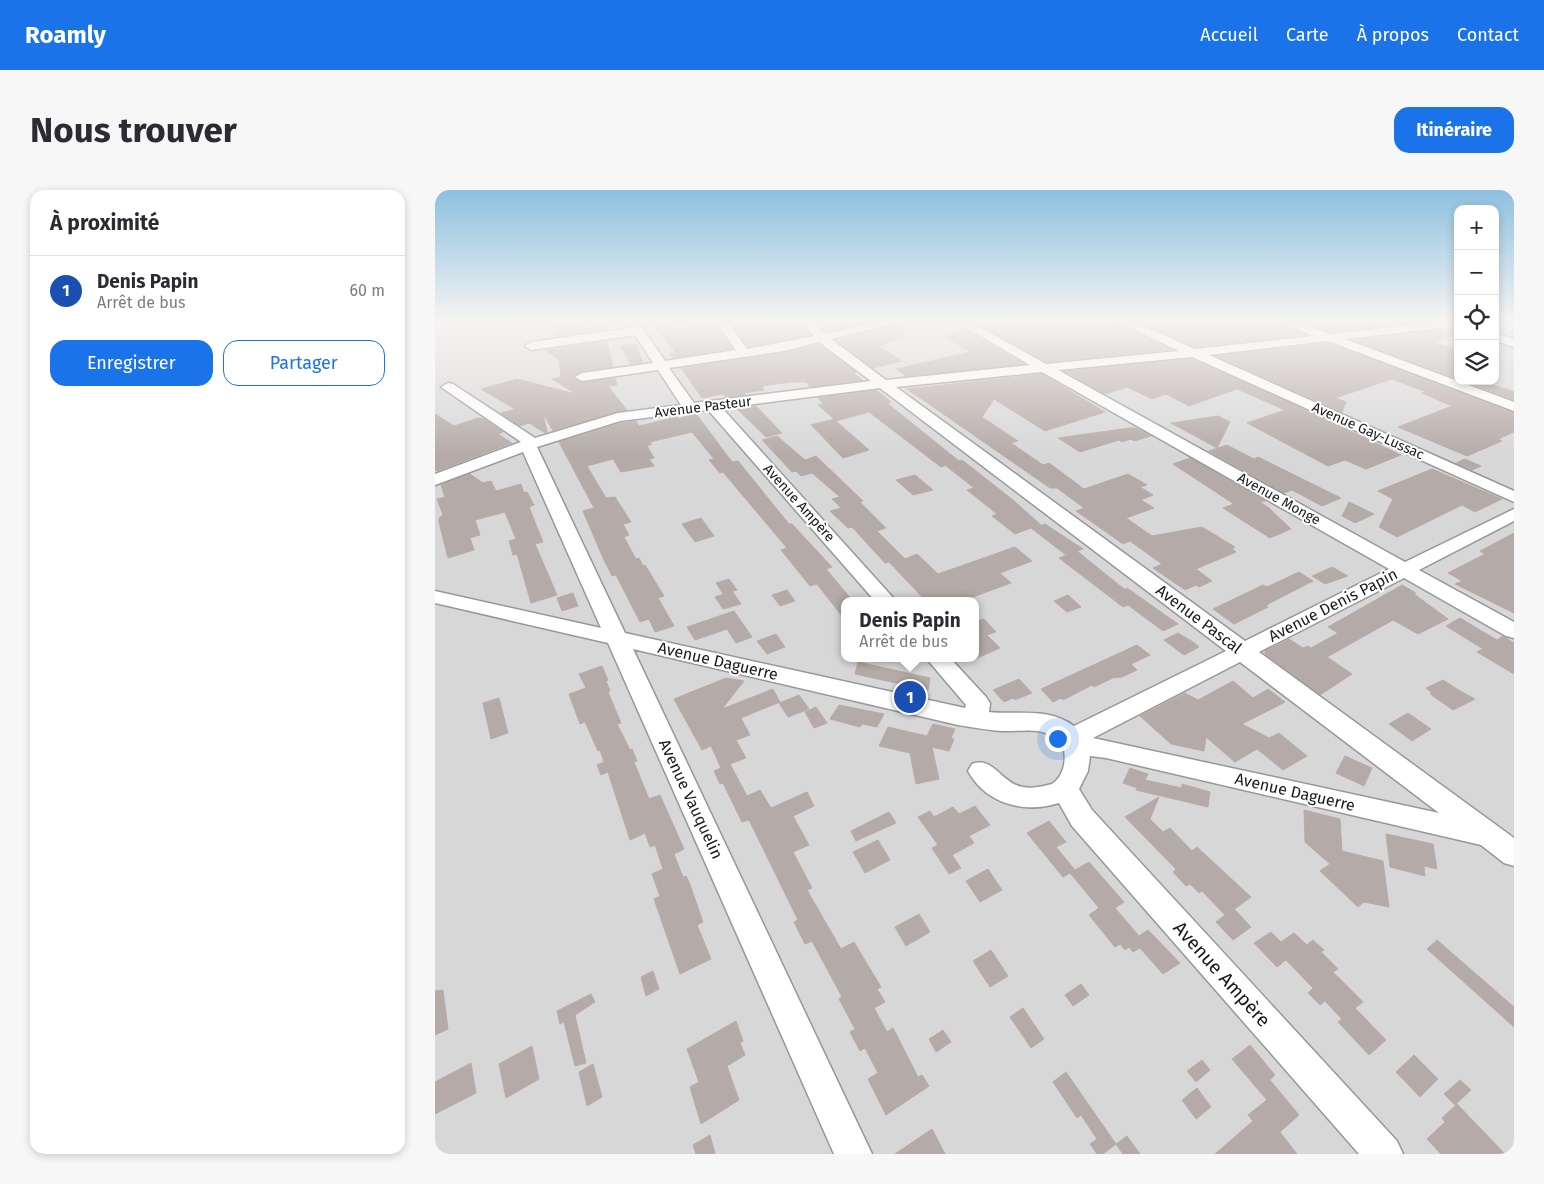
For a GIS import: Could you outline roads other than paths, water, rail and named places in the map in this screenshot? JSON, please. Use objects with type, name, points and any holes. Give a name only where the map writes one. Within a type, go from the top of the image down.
[{"type":"street","points":[[582,378],[655,367]]},
{"type":"street","points":[[663,367],[690,408]]},
{"type":"street","name":"Avenue Pascal","points":[[860,367],[1242,651],[1502,839],[1514,854]]},
{"type":"street","name":"Avenue Pasteur","points":[[435,480],[530,444],[604,420],[883,384],[1054,367]]},
{"type":"street","name":"Avenue Gay-Lussac","points":[[1226,367],[1514,497]]},
{"type":"street","points":[[1407,367],[1514,407]]},
{"type":"street","name":"Avenue Monge","points":[[1044,368],[1514,631]]},
{"type":"street","points":[[447,387],[530,444]]},
{"type":"street","name":"Avenue Ampère","points":[[712,406],[882,597]]},
{"type":"street","name":"Avenue Vauquelin","points":[[530,444],[616,638],[853,1154]]},
{"type":"street","name":"Avenue Denis Papin","points":[[1074,741],[1242,651],[1514,514]]},
{"type":"street","name":"Avenue Daguerre","points":[[435,597],[911,706],[1001,722],[1025,719],[1040,721],[1054,725],[1074,741],[1502,839]]},
{"type":"street","points":[[941,662],[978,703],[976,718]]},
{"type":"street","points":[[981,771],[989,782],[1001,791],[1017,797],[1033,798],[1065,790],[1077,769],[1079,756],[1074,741]]},
{"type":"street","name":"Avenue Ampère","points":[[1065,790],[1082,818],[1384,1154]]},
{"type":"place","name":"Denis Papin","points":[[910,697]]}]
